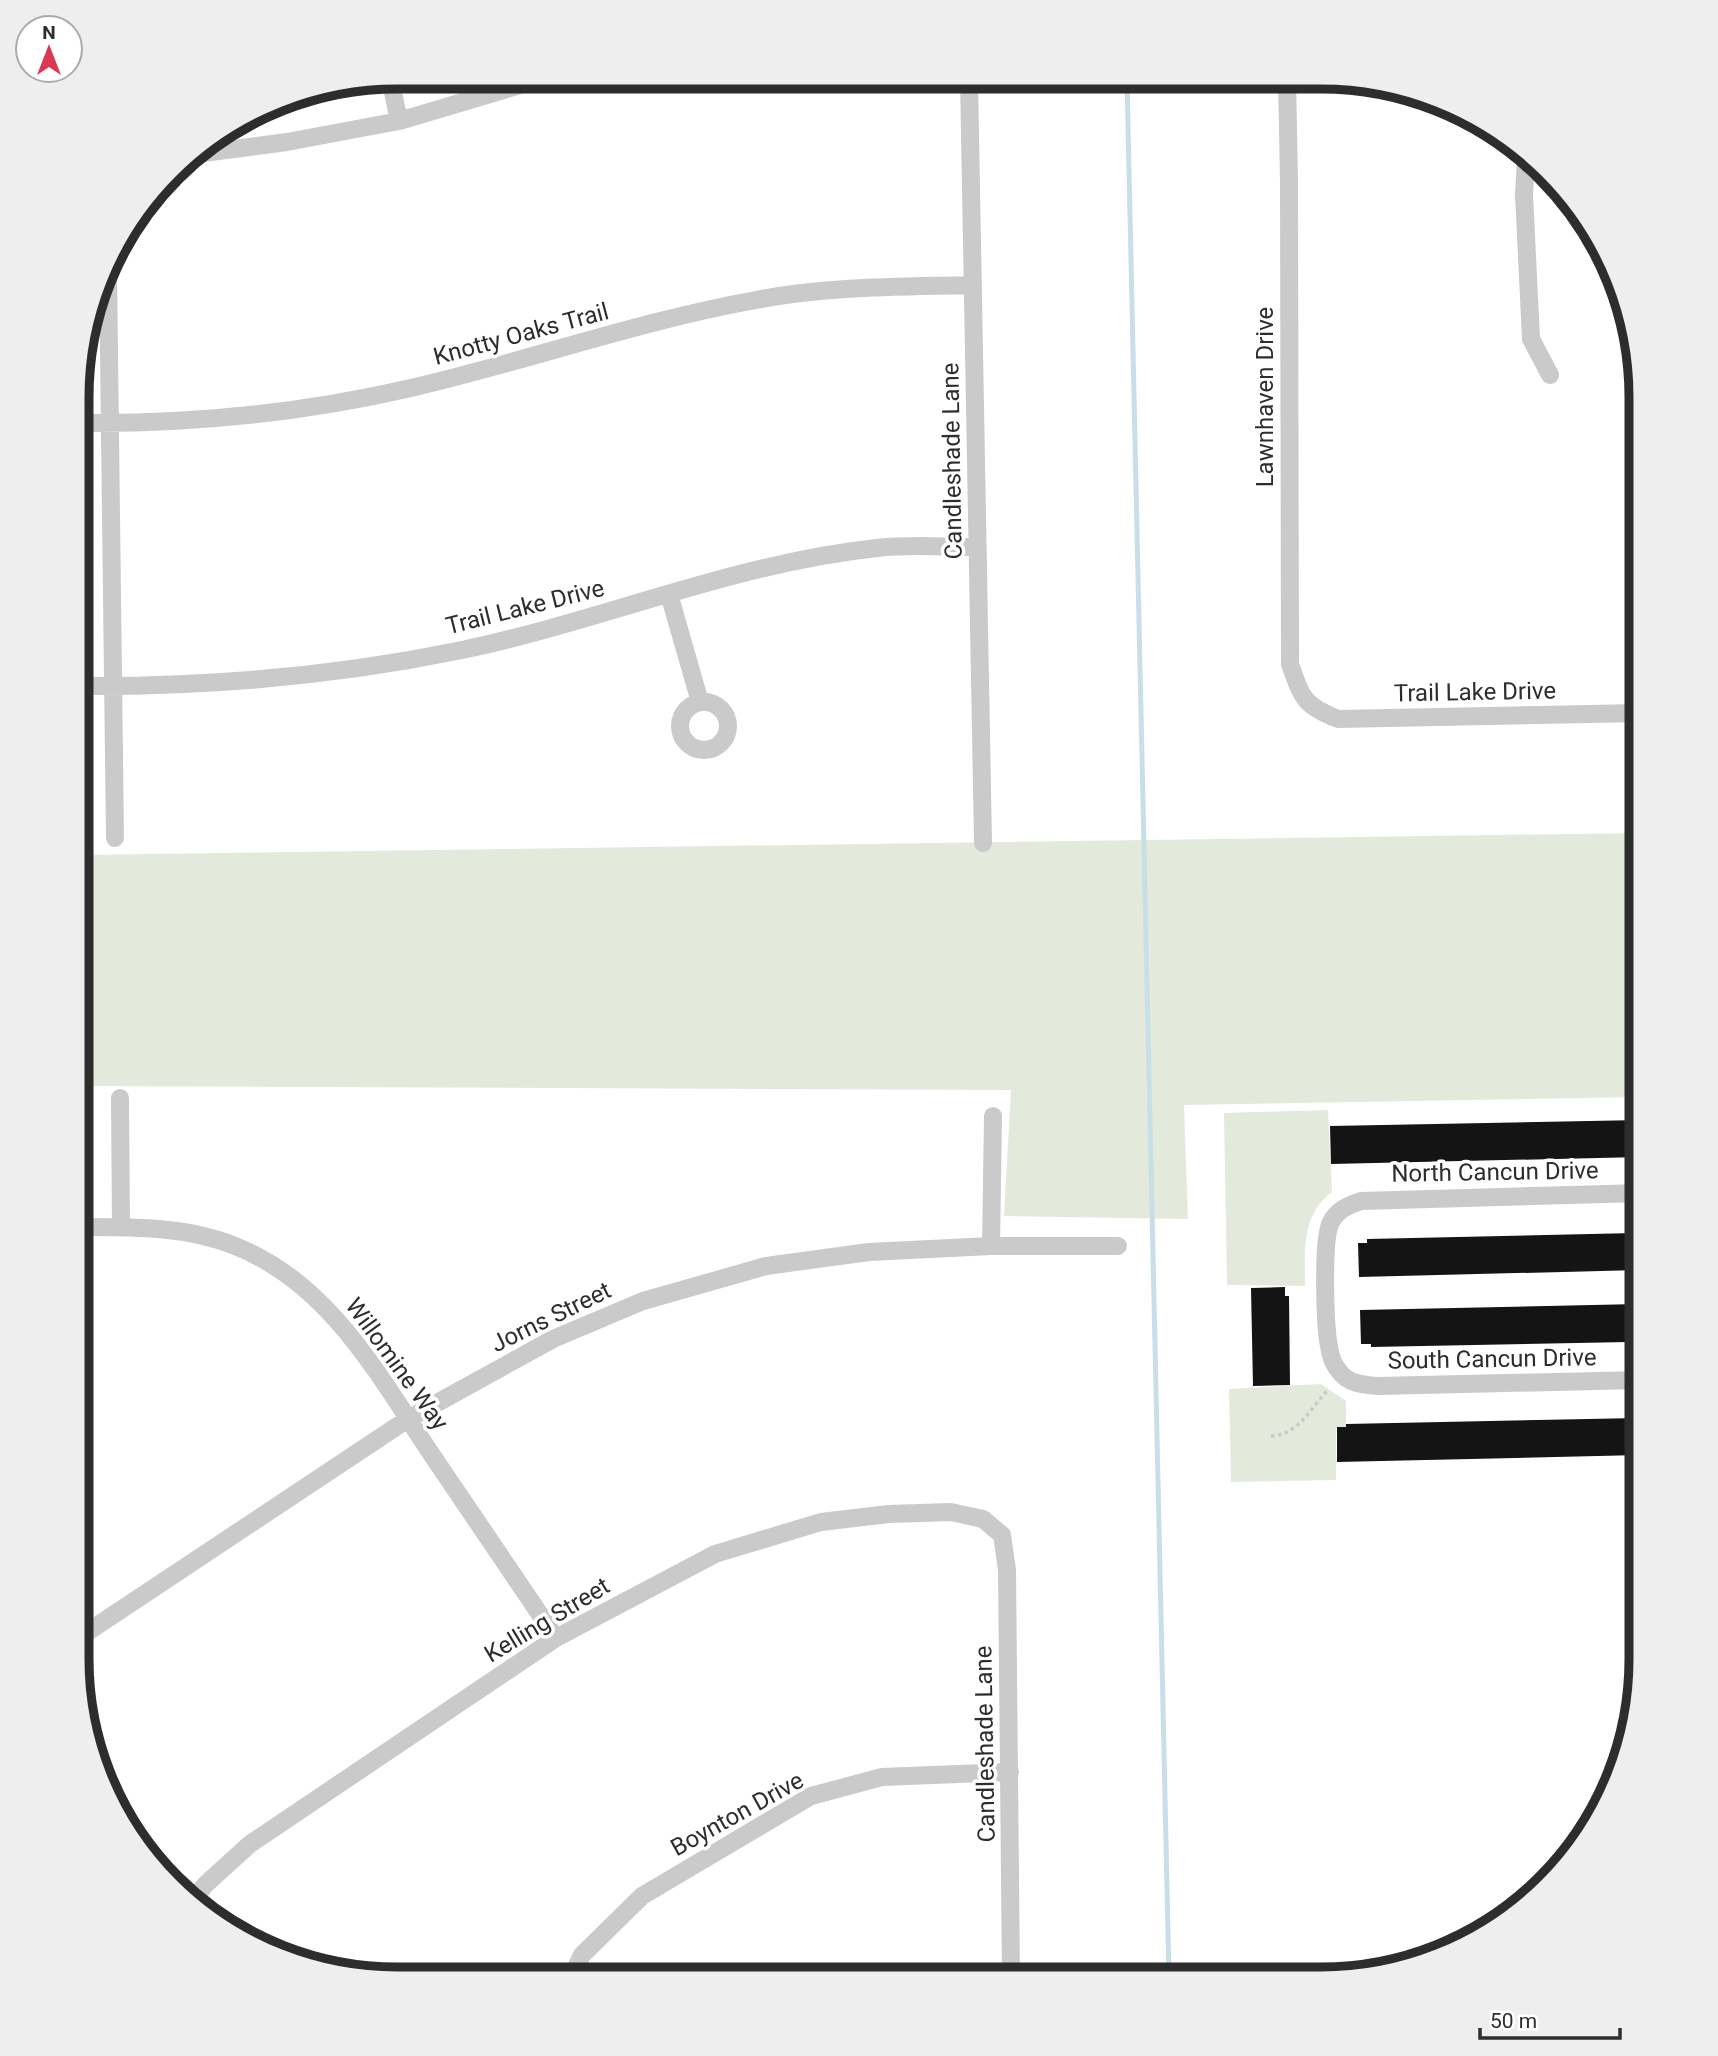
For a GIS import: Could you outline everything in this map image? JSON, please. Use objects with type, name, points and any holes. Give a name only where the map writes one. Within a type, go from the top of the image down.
[{"type":"street","points":[[392,89],[399,121]]},
{"type":"street","points":[[211,152],[288,142],[399,121],[507,89]]},
{"type":"street","name":"Candleshade Lane","points":[[969,89],[983,843]]},
{"type":"street","name":"Lawnhaven Drive","points":[[1287,89],[1290,664],[1299,689],[1313,709]]},
{"type":"street","points":[[1526,167],[1524,194],[1531,339],[1550,375]]},
{"type":"street","name":"Knotty Oaks Trail","points":[[89,423],[231,417],[355,400],[758,299],[858,288],[973,285]]},
{"type":"street","points":[[108,292],[115,838]]},
{"type":"street","name":"Trail Lake Drive","points":[[89,686],[204,683],[315,675],[464,649],[788,562],[879,547],[978,547]]},
{"type":"street","points":[[668,594],[700,702]]},
{"type":"street","name":"Trail Lake Drive","points":[[1313,709],[1338,719],[1629,713]]},
{"type":"street","points":[[120,1098],[121,1227]]},
{"type":"street","points":[[992,1246],[993,1116]]},
{"type":"street","name":"North Cancun Drive","points":[[1347,1378],[1334,1362],[1328,1343],[1325,1240],[1336,1214],[1351,1205],[1376,1200],[1629,1193]]},
{"type":"street","name":"Willomine Way","points":[[89,1227],[166,1230],[214,1239],[235,1245],[298,1280],[346,1330],[556,1638]]},
{"type":"street","name":"Jorns Street","points":[[89,1631],[408,1419],[553,1339],[643,1301],[766,1266],[869,1252],[992,1246],[1118,1246]]},
{"type":"street","name":"South Cancun Drive","points":[[1347,1378],[1356,1384],[1378,1386],[1629,1380]]},
{"type":"street","name":"Kelling Street","points":[[198,1893],[250,1844],[556,1638],[715,1554],[821,1522],[889,1514],[951,1512],[983,1519]]},
{"type":"street","name":"Candleshade Lane","points":[[983,1519],[1002,1535],[1007,1570],[1011,1967]]},
{"type":"street","name":"Boynton Drive","points":[[576,1967],[582,1955],[642,1896],[811,1796],[882,1777],[1010,1772]]},
{"type":"path","points":[[1271,1436],[1285,1434],[1303,1421],[1329,1389]]},
{"type":"green space","points":[[1629,833],[1629,1097],[1184,1105],[1188,1219],[1004,1216],[1011,1090],[89,1086],[89,855]]},
{"type":"green space","points":[[1328,1110],[1332,1192],[1322,1201],[1310,1223],[1305,1247],[1305,1286],[1227,1285],[1224,1113]]},
{"type":"green space","points":[[1321,1384],[1346,1401],[1346,1427],[1336,1427],[1336,1480],[1231,1482],[1229,1389]]},
{"type":"building","points":[[1629,1120],[1629,1157],[1331,1164],[1330,1126]]},
{"type":"building","points":[[1629,1233],[1629,1270],[1359,1277],[1358,1243],[1367,1243],[1367,1239]]},
{"type":"building","points":[[1285,1287],[1285,1296],[1289,1296],[1290,1385],[1253,1386],[1251,1288]]},
{"type":"building","points":[[1629,1304],[1629,1342],[1371,1347],[1371,1344],[1361,1344],[1360,1310]]},
{"type":"building","points":[[1629,1418],[1629,1455],[1337,1462],[1337,1427],[1346,1427],[1346,1424]]},
{"type":"waterway","points":[[1127,89],[1169,1967]]}]
